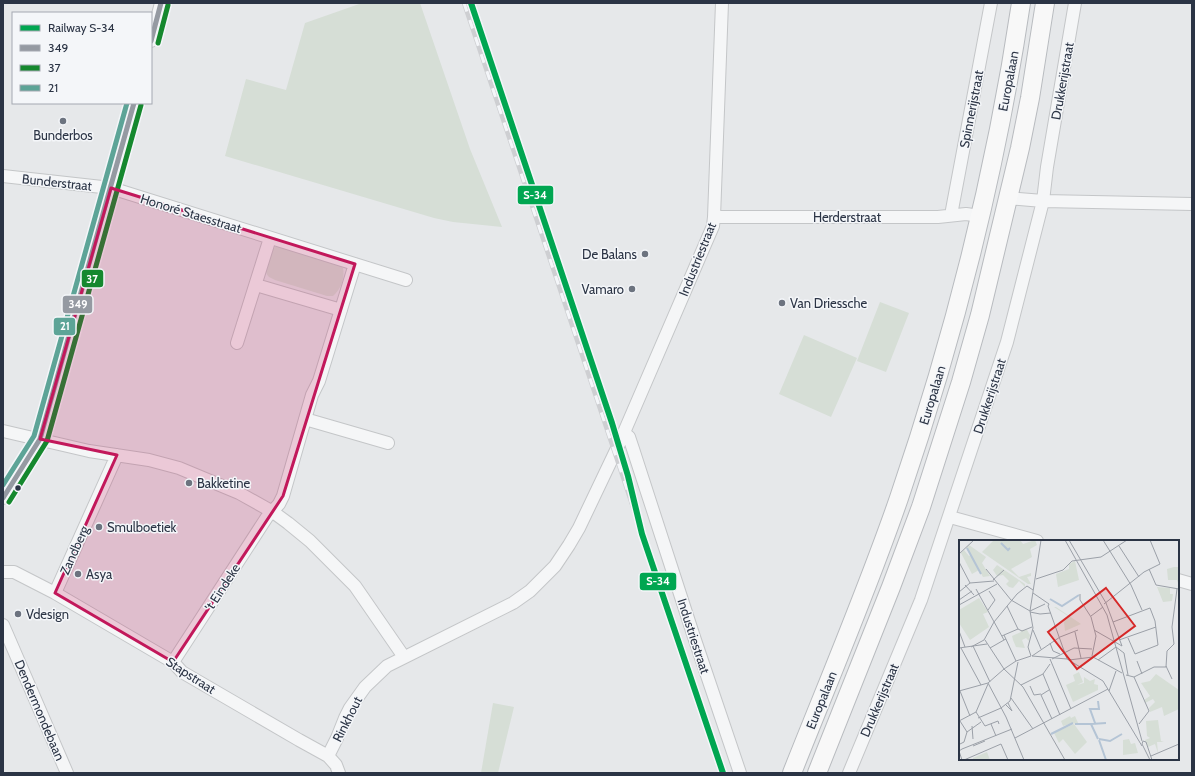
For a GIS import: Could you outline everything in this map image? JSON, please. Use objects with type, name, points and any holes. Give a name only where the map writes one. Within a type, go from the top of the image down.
[{"type":"highway","name":"Europalaan","points":[[792,773],[869,578],[901,492],[940,370],[980,216],[994,154],[1021,3]]},
{"type":"highway","name":"Europalaan","points":[[817,773],[921,507],[944,437],[978,322],[1008,198],[1030,98],[1045,3]]},
{"type":"street","points":[[152,37],[161,3]]},
{"type":"street","name":"Industriestraat","points":[[404,656],[414,653],[513,603],[530,591],[555,566],[579,528],[624,433],[712,226],[714,217],[722,3]]},
{"type":"street","name":"Spinnerijstraat","points":[[951,215],[991,3]]},
{"type":"street","name":"Drukkerijstraat","points":[[848,773],[921,600],[950,517],[1007,342],[1043,201],[1047,167],[1075,3]]},
{"type":"street","points":[[3,498],[40,439],[134,104]]},
{"type":"street","name":"Bunderstraat","points":[[3,176],[111,188]]},
{"type":"street","name":"Honoré Staesstraat","points":[[111,188],[406,280]]},
{"type":"street","points":[[1008,198],[1043,201],[1192,204]]},
{"type":"street","name":"Herderstraat","points":[[714,217],[930,217],[966,214],[980,216]]},
{"type":"street","points":[[237,343],[270,238]]},
{"type":"street","points":[[256,285],[341,310],[355,264]]},
{"type":"street","name":"'t Eindeke","points":[[173,662],[263,524],[283,496],[312,396],[319,381],[341,310]]},
{"type":"street","points":[[305,419],[388,443]]},
{"type":"street","points":[[3,431],[89,451],[149,460],[179,468],[238,493],[272,512],[288,522],[310,541],[355,586],[404,656]]},
{"type":"street","name":"Industriestraat","points":[[624,433],[629,437],[740,773]]},
{"type":"street","name":"Zandberg","points":[[55,593],[117,455]]},
{"type":"street","points":[[950,517],[1033,540]]},
{"type":"street","points":[[3,572],[14,572],[55,593]]},
{"type":"street","points":[[1179,580],[1192,584]]},
{"type":"street","name":"Stapstraat","points":[[55,593],[173,662],[182,672],[328,756]]},
{"type":"street","name":"Dendermondebaan","points":[[3,625],[67,773]]},
{"type":"street","name":"Rinkhout","points":[[339,773],[336,765],[328,756],[345,718],[360,692],[387,666],[404,656]]},
{"type":"highlighted area","points":[[111,188],[355,264],[283,496],[173,662],[55,593],[117,455],[40,439]]},
{"type":"shaded area","points":[[362,3],[420,3],[470,149],[502,227],[453,222],[434,218],[225,156],[246,79],[286,90],[305,23]]},
{"type":"shaded area","points":[[275,247],[282,247],[337,264],[343,268],[343,279],[340,287],[333,296],[327,296],[269,277],[266,266]]},
{"type":"shaded area","points":[[880,302],[909,313],[886,372],[857,361]]},
{"type":"shaded area","points":[[804,335],[857,358],[831,417],[779,394]]},
{"type":"shaded area","points":[[493,703],[514,707],[498,773],[481,773]]},
{"type":"railway","points":[[464,3],[642,534]]},
{"type":"rail line","name":"S-34","points":[[471,3],[612,423],[628,476],[642,534],[723,773]]},
{"type":"transit line","name":"349","points":[[152,37],[161,3]]},
{"type":"transit line","name":"37","points":[[158,43],[168,5]]},
{"type":"transit line","name":"21","points":[[3,485],[34,436],[127,104]]},
{"type":"transit line","name":"349","points":[[3,498],[40,439],[134,104]]},
{"type":"transit line","name":"37","points":[[9,502],[47,441],[141,105]]},
{"type":"place","name":"Bunderbos","points":[[63,121]]},
{"type":"place","name":"De Balans","points":[[645,254]]},
{"type":"place","name":"Vamaro","points":[[632,289]]},
{"type":"place","name":"Van Driessche","points":[[782,303]]},
{"type":"place","name":"Bakketine","points":[[189,483]]},
{"type":"place","name":"Smulboetiek","points":[[99,527]]},
{"type":"place","name":"Asya","points":[[78,574]]},
{"type":"place","name":"Vdesign","points":[[18,614]]}]
